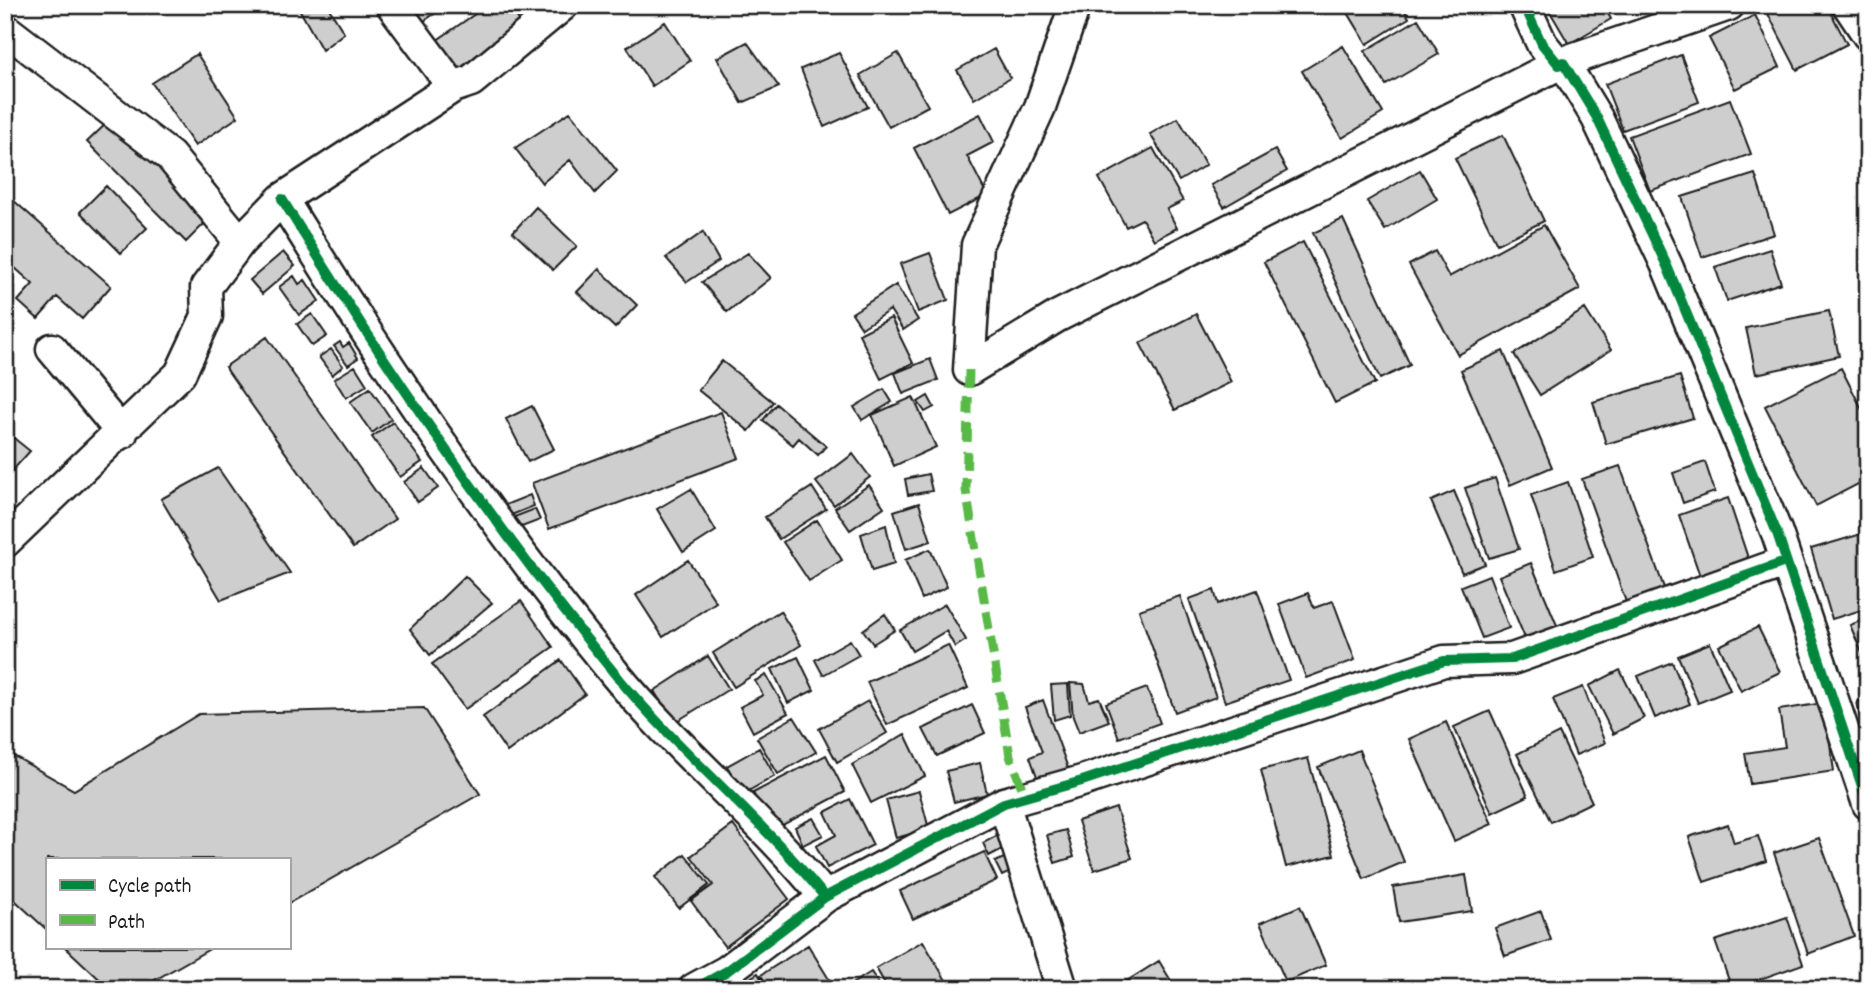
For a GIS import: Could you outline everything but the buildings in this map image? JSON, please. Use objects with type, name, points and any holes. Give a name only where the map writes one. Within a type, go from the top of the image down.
[{"type":"street","points":[[392,5],[453,87]]},
{"type":"street","points":[[5,542],[180,374],[207,316],[206,287],[240,242],[282,199],[453,87],[471,81],[563,5]]},
{"type":"street","points":[[1075,5],[1040,107],[977,245],[969,370],[1058,316],[1563,62]]},
{"type":"street","points":[[1524,5],[1542,44],[1559,65],[1730,5]]},
{"type":"street","points":[[1848,5],[1868,35]]},
{"type":"street","points":[[5,29],[170,156],[240,242]]},
{"type":"street","points":[[1563,62],[1597,118],[1667,266],[1777,533],[1866,794]]},
{"type":"street","points":[[282,199],[341,293],[495,518],[616,675],[710,778],[801,868],[825,897]]},
{"type":"street","points":[[52,349],[121,433]]},
{"type":"street","points":[[694,989],[727,971],[825,897],[1004,803],[1082,781],[1444,661],[1512,659],[1785,562]]},
{"type":"street","points":[[1004,803],[1062,989]]},
{"type":"marked path","points":[[969,370],[966,490],[1010,756],[1025,796]]},
{"type":"cycle path","points":[[1524,5],[1542,44],[1559,65],[1563,62],[1597,118],[1667,266],[1777,533],[1868,804]]},
{"type":"cycle path","points":[[282,199],[440,442],[570,618],[640,703],[774,840],[825,897],[727,971],[694,989]]},
{"type":"cycle path","points":[[825,897],[1004,803],[1082,781],[1444,661],[1512,659],[1785,562]]}]
